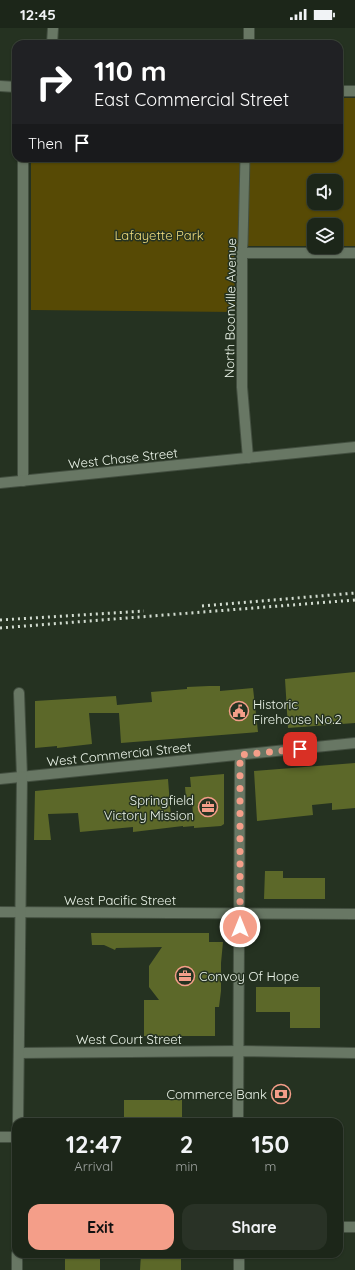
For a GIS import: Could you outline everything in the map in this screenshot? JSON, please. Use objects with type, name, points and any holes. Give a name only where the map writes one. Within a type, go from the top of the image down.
[{"type":"street","points":[[52,28],[52,40]]},
{"type":"street","points":[[249,28],[249,40]]},
{"type":"street","points":[[0,86],[12,87]]},
{"type":"street","points":[[343,91],[355,91]]},
{"type":"street","points":[[23,162],[23,481]]},
{"type":"street","name":"North Boonville Avenue","points":[[245,162],[242,253],[242,387],[248,458]]},
{"type":"street","points":[[242,253],[355,253]]},
{"type":"street","name":"West Chase Street","points":[[0,483],[355,447]]},
{"type":"street","points":[[18,1118],[22,777],[19,694]]},
{"type":"street","name":"West Commercial Street","points":[[0,779],[355,743]]},
{"type":"street","points":[[238,1118],[240,755]]},
{"type":"street","name":"West Pacific Street","points":[[0,912],[355,914]]},
{"type":"street","name":"West Court Street","points":[[18,1053],[239,1051],[355,1053]]},
{"type":"street","points":[[0,1137],[12,1137]]},
{"type":"street","points":[[343,1227],[355,1227]]},
{"type":"street","points":[[17,1258],[17,1270]]},
{"type":"street","points":[[239,1258],[239,1270]]},
{"type":"green space","name":"Lafayette Park","points":[[343,98],[355,98],[355,246],[343,246],[343,218],[307,218],[307,246],[242,246],[236,248],[234,252],[235,312],[31,310],[31,162],[343,162]]},
{"type":"building","points":[[355,672],[355,723],[288,728],[285,679]]},
{"type":"building","points":[[220,686],[220,691],[253,688],[258,732],[121,743],[119,713],[89,713],[92,744],[57,748],[57,746],[35,748],[35,701],[116,696],[117,705],[152,702],[151,692],[187,689],[187,687]]},
{"type":"building","points":[[355,763],[355,808],[332,810],[332,803],[312,805],[313,815],[257,821],[254,771]]},
{"type":"building","points":[[224,774],[224,824],[221,826],[194,828],[194,826],[183,826],[133,832],[133,827],[80,832],[78,813],[48,814],[51,840],[34,840],[35,791],[168,779],[171,818],[193,816],[192,798],[186,798],[185,787],[191,787],[190,777]]},
{"type":"building","points":[[265,871],[283,871],[283,878],[325,878],[325,899],[264,899]]},
{"type":"building","name":"Convoy Of Hope","points":[[91,933],[209,933],[209,942],[223,942],[221,991],[219,1007],[215,1007],[215,1036],[144,1036],[144,1000],[159,1000],[149,987],[149,966],[162,947],[116,948],[115,950],[104,945],[92,945]]},
{"type":"building","points":[[256,987],[320,987],[320,1028],[290,1028],[290,1012],[256,1012]]},
{"type":"building","points":[[124,1100],[182,1100],[182,1118],[124,1118]]},
{"type":"building","points":[[65,1258],[100,1258],[100,1270],[65,1270]]},
{"type":"building","points":[[141,1258],[181,1258],[181,1270],[140,1270]]},
{"type":"railway","points":[[202,606],[355,593]]},
{"type":"railway","points":[[0,628],[355,600]]},
{"type":"railway","points":[[0,620],[144,611]]},
{"type":"place","name":"Historic Firehouse No.2","points":[[239,711]]},
{"type":"place","name":"Springfield Victory Mission","points":[[208,807]]},
{"type":"place","name":"Convoy Of Hope","points":[[185,976]]},
{"type":"place","name":"Commerce Bank","points":[[281,1094]]},
{"type":"route","points":[[240,927],[240,755],[300,749]]}]
